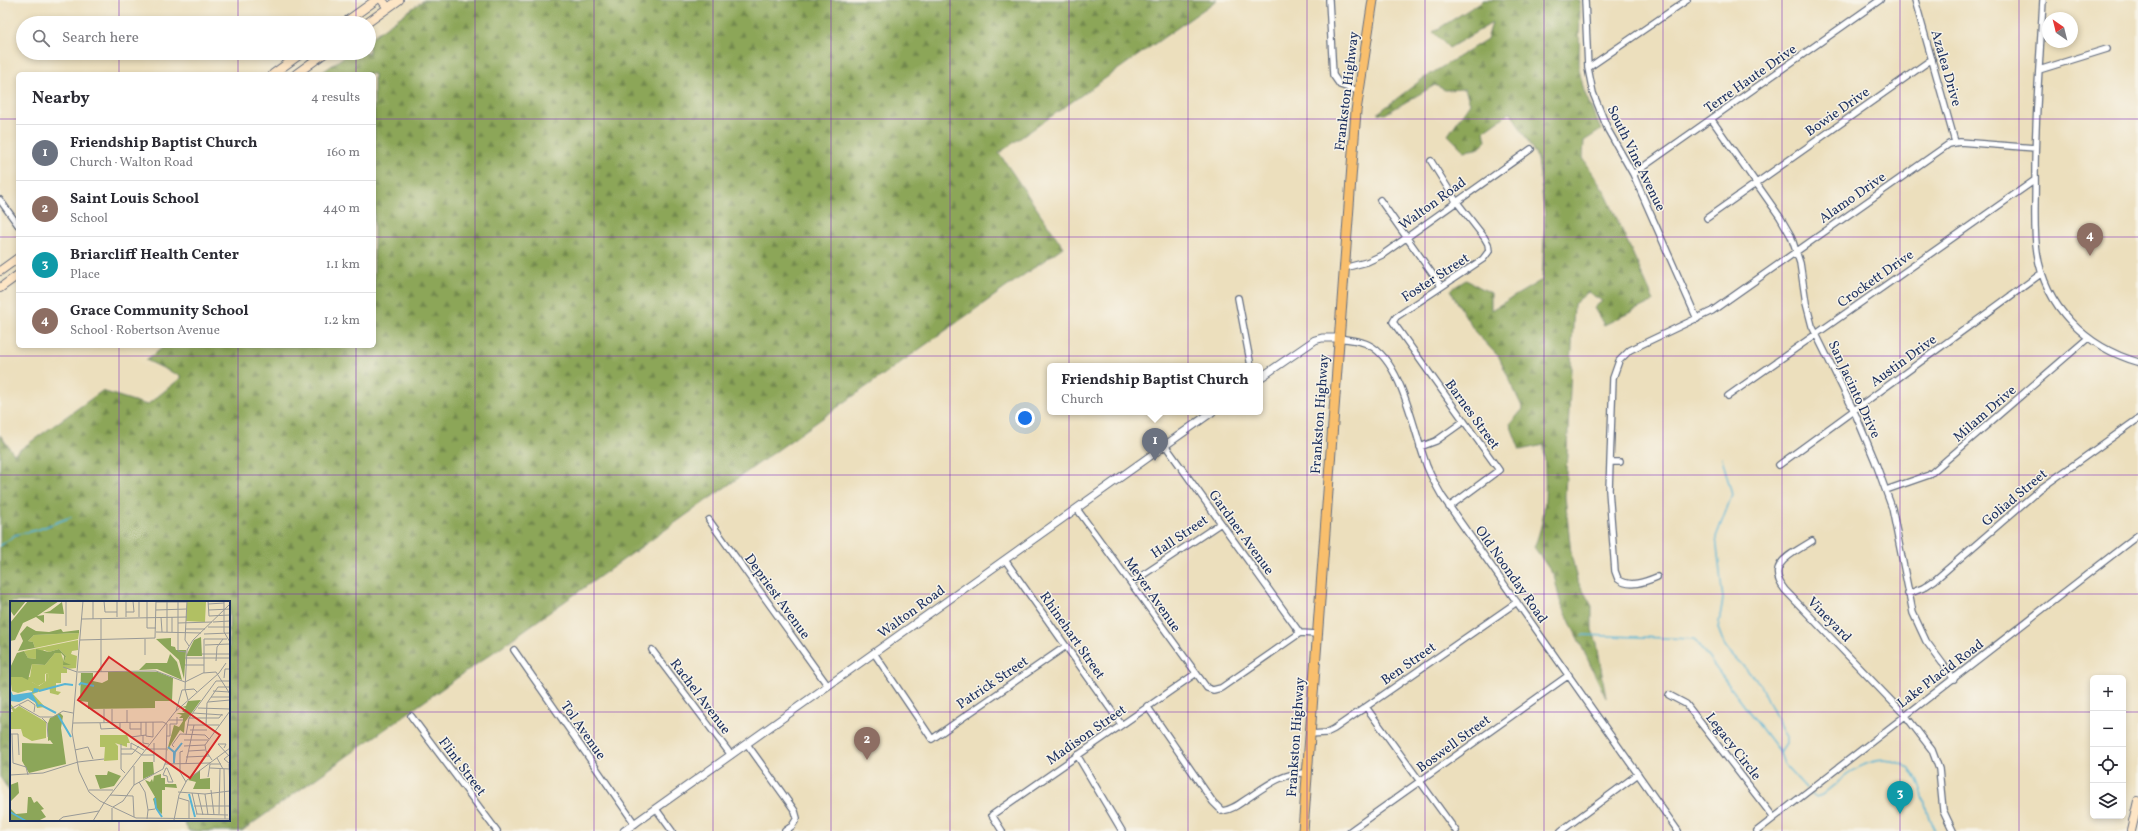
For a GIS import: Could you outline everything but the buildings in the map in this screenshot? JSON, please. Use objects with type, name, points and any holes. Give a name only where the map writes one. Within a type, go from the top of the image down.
[{"type":"main road","points":[[354,16],[376,0]]},
{"type":"main road","points":[[382,0],[388,8]]},
{"type":"main road","points":[[376,17],[399,0]]},
{"type":"main road","name":"Frankston Highway","points":[[1302,831],[1358,91],[1372,0]]},
{"type":"main road","points":[[276,72],[292,60]]},
{"type":"main road","points":[[299,72],[315,60]]},
{"type":"main road","points":[[0,271],[16,259]]},
{"type":"main road","points":[[0,288],[16,276]]},
{"type":"main road","points":[[2131,831],[2138,802]]},
{"type":"street","points":[[1329,0],[1333,74],[1340,85],[1358,91]]},
{"type":"street","name":"South Vine Avenue","points":[[1586,0],[1588,68],[1592,93],[1606,126],[1633,174],[1697,318]]},
{"type":"street","points":[[1588,68],[1686,0]]},
{"type":"street","name":"Azalea Drive","points":[[1915,0],[1955,142]]},
{"type":"street","points":[[2043,0],[2035,148],[2036,244],[2042,273],[2059,308],[2073,325],[2088,338],[2108,351],[2138,362]]},
{"type":"street","name":"Terre Haute Drive","points":[[1633,174],[1712,120],[1876,1]]},
{"type":"street","points":[[2039,70],[2108,49]]},
{"type":"street","name":"Bowie Drive","points":[[1707,218],[1932,59]]},
{"type":"street","name":"San Jacinto Drive","points":[[1712,120],[1784,223],[1797,251],[1807,308],[1816,334],[1854,410],[1886,490],[1902,552],[1911,607],[1920,629],[1933,651],[1954,679]]},
{"type":"street","points":[[1955,142],[2035,148]]},
{"type":"street","name":"Alamo Drive","points":[[1657,577],[1640,583],[1629,584],[1621,582],[1616,577],[1608,490],[1614,378],[1619,361],[1633,348],[1712,311],[1946,145],[1955,142]]},
{"type":"street","name":"Walton Road","points":[[1344,268],[1374,259],[1407,238],[1456,201],[1531,149]]},
{"type":"street","points":[[1431,161],[1456,201]]},
{"type":"street","name":"Crockett Drive","points":[[1728,396],[2036,180]]},
{"type":"street","points":[[0,200],[16,222]]},
{"type":"street","points":[[1380,200],[1441,286]]},
{"type":"street","name":"Foster Street","points":[[1393,322],[1396,317],[1483,259],[1489,251],[1488,244],[1484,236],[1456,201]]},
{"type":"street","name":"Austin Drive","points":[[1779,465],[2042,273]]},
{"type":"street","points":[[1238,298],[1250,363]]},
{"type":"street","name":"Barnes Street","points":[[1393,322],[1499,470],[1449,507]]},
{"type":"street","points":[[1263,376],[1315,340],[1322,338],[1339,338]]},
{"type":"street","name":"Old Noonday Road","points":[[1339,338],[1369,345],[1382,356],[1407,400],[1420,447],[1433,481],[1449,507],[1678,831]]},
{"type":"street","name":"Milam Drive","points":[[1886,490],[1929,475],[2088,338]]},
{"type":"street","name":"Walton Road","points":[[624,831],[1208,415]]},
{"type":"street","name":"Goliad Street","points":[[1908,594],[1923,588],[1946,572],[2045,485],[2138,419]]},
{"type":"street","points":[[1420,447],[1436,441],[1464,421]]},
{"type":"street","name":"Gardner Avenue","points":[[1165,445],[1300,633]]},
{"type":"street","points":[[1610,462],[1620,462]]},
{"type":"street","name":"Meyer Avenue","points":[[1077,509],[1202,684],[1213,690],[1221,688],[1300,633]]},
{"type":"street","name":"Depriest Avenue","points":[[709,520],[828,686]]},
{"type":"street","name":"Hall Street","points":[[1131,583],[1221,523]]},
{"type":"street","name":"Lake Placid Road","points":[[1757,831],[2138,535]]},
{"type":"street","name":"Vineyard","points":[[1812,541],[1780,564],[1776,573],[1777,578],[1786,590],[1905,715]]},
{"type":"street","name":"Rhinehart Street","points":[[1005,560],[1121,724]]},
{"type":"street","name":"Ben Street","points":[[1310,734],[1330,732],[1517,602]]},
{"type":"street","points":[[1300,633],[1317,634]]},
{"type":"street","name":"Patrick Street","points":[[874,653],[932,739],[1066,646]]},
{"type":"street","name":"Tol Avenue","points":[[514,650],[634,824]]},
{"type":"street","name":"Rachel Avenue","points":[[652,650],[731,756]]},
{"type":"street","name":"Madison Street","points":[[1002,831],[992,815],[1195,674]]},
{"type":"street","name":"Boswell Street","points":[[1350,831],[1569,675]]},
{"type":"street","name":"Legacy Circle","points":[[1669,695],[1686,704],[1774,818]]},
{"type":"street","points":[[1147,706],[1213,802],[1222,811],[1237,806],[1280,777],[1293,773],[1307,772]]},
{"type":"street","points":[[1366,707],[1456,831]]},
{"type":"street","points":[[1905,715],[1932,750],[1936,760],[1943,810],[1953,831]]},
{"type":"street","name":"Flint Street","points":[[411,716],[497,831]]},
{"type":"street","points":[[747,744],[795,812],[797,818],[792,826],[784,831]]},
{"type":"street","points":[[1077,755],[1122,831]]},
{"type":"street","points":[[1561,831],[1638,774]]},
{"type":"street","points":[[656,809],[672,831]]},
{"type":"green space","points":[[424,0],[1217,0],[999,153],[1063,247],[242,831],[189,831],[183,821],[230,821],[230,601],[10,601],[10,792],[0,777],[0,435],[14,454],[102,391],[147,405],[182,377],[146,360],[162,348],[376,348],[376,72],[323,72],[339,60],[376,60],[376,34]]},
{"type":"green space","points":[[1484,0],[1580,0],[1579,69],[1584,91],[1601,130],[1584,141],[1583,158],[1605,192],[1654,301],[1604,325],[1594,308],[1602,301],[1588,292],[1574,304],[1565,496],[1571,553],[1577,580],[1592,606],[1592,630],[1597,643],[1606,698],[1560,601],[1554,576],[1534,547],[1539,534],[1544,509],[1544,445],[1520,450],[1510,424],[1523,409],[1499,357],[1475,332],[1450,290],[1466,280],[1491,293],[1491,310],[1542,280],[1545,218],[1538,159],[1511,112],[1484,131],[1486,141],[1477,149],[1464,151],[1448,135],[1470,103],[1465,89],[1445,90],[1435,85],[1385,114],[1378,113],[1421,80],[1487,39],[1492,23],[1449,48],[1433,32]]},
{"type":"waterway","points":[[1722,458],[1732,495],[1716,537],[1723,599],[1718,628],[1725,647],[1761,685],[1786,738],[1786,744],[1780,753]]},
{"type":"waterway","points":[[0,546],[15,535],[37,530],[71,517]]},
{"type":"waterway","points":[[1582,635],[1694,639],[1780,753],[1784,764],[1806,788]]},
{"type":"waterway","points":[[1811,793],[1816,797],[1822,795],[1848,774],[1867,764],[1888,760],[1899,763],[1905,766],[1916,776],[1920,785],[1929,819],[1935,831]]},
{"type":"place","name":"Grace Community School","points":[[2090,256]]},
{"type":"place","name":"Friendship Baptist Church","points":[[1155,461]]},
{"type":"place","name":"Saint Louis School","points":[[867,760]]},
{"type":"place","name":"Briarcliff Health Center","points":[[1900,814]]}]
